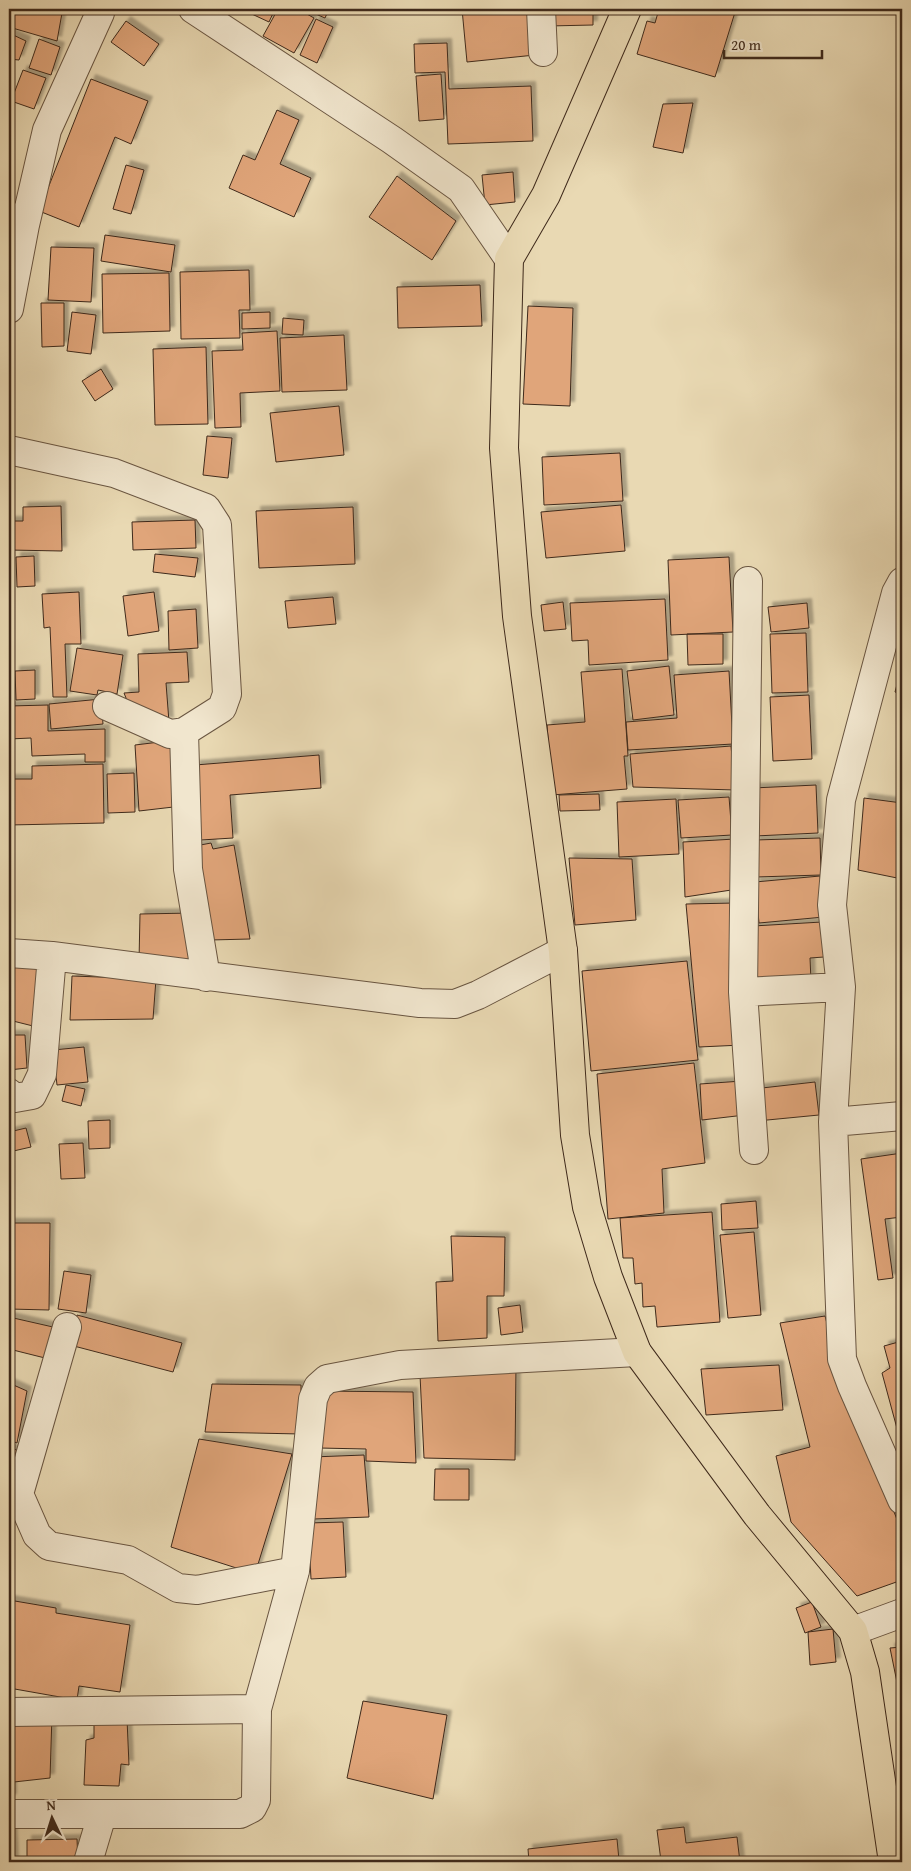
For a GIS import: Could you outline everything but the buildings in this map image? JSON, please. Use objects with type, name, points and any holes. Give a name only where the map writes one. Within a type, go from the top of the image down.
[{"type":"main road","points":[[627,9],[546,195],[509,259],[504,448],[517,616],[563,951],[576,1135],[587,1207],[608,1277],[637,1352],[757,1515],[853,1631],[865,1672],[893,1862]]},
{"type":"street","points":[[194,9],[392,140],[461,189],[509,259]]},
{"type":"street","points":[[541,9],[543,52]]},
{"type":"street","points":[[9,309],[17,220],[47,130],[94,10]]},
{"type":"street","points":[[9,450],[114,474],[206,508],[217,525],[227,694],[222,708],[184,732],[170,734],[106,706]]},
{"type":"street","points":[[748,581],[743,992],[754,1150]]},
{"type":"street","points":[[902,582],[896,593],[841,800],[832,905],[841,987],[833,1122],[842,1359],[902,1500]]},
{"type":"street","points":[[184,732],[188,869],[206,977]]},
{"type":"street","points":[[9,953],[52,956],[420,1003],[455,1004],[478,995],[563,951]]},
{"type":"street","points":[[9,1093],[15,1098],[32,1095],[42,1074],[52,956]]},
{"type":"street","points":[[743,992],[841,987]]},
{"type":"street","points":[[833,1122],[902,1116]]},
{"type":"street","points":[[67,1327],[19,1494],[37,1535],[49,1546],[128,1560],[178,1588],[197,1590],[295,1572]]},
{"type":"street","points":[[9,1814],[240,1814],[252,1808],[256,1800],[257,1709],[295,1572],[313,1399],[318,1387],[327,1380],[400,1365],[637,1352]]},
{"type":"street","points":[[853,1631],[902,1613]]},
{"type":"street","points":[[9,1712],[257,1709]]},
{"type":"street","points":[[88,1862],[102,1815]]}]
